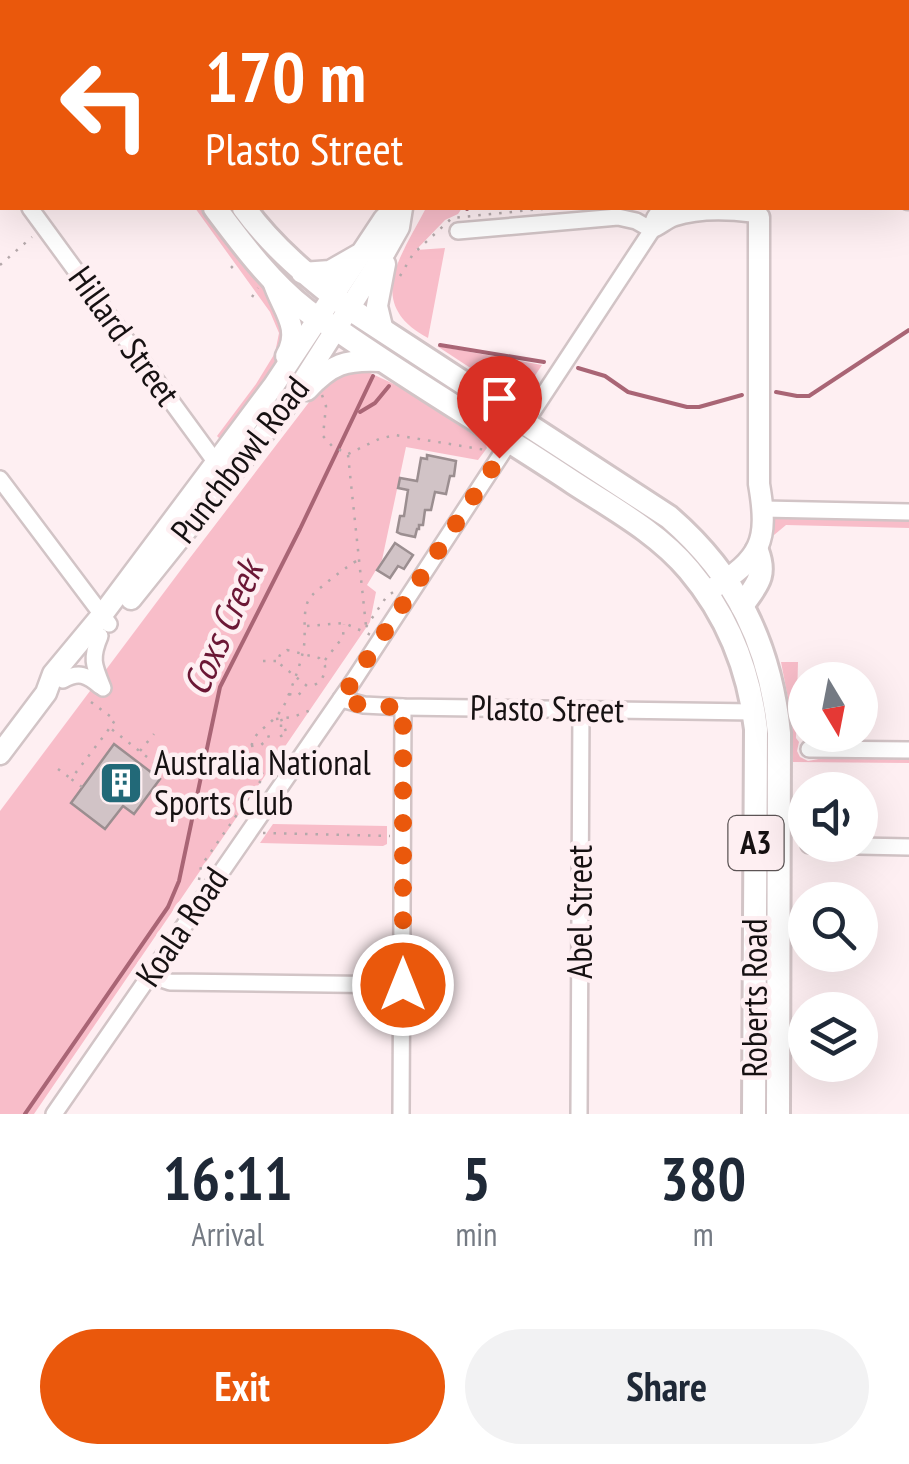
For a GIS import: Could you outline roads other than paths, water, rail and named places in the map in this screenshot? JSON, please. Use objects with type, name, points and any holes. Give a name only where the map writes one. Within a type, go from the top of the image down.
[{"type":"highway","name":"A3","points":[[217,210],[250,254],[263,287],[508,436],[644,528],[703,588]]},
{"type":"highway","name":"A3","points":[[245,210],[302,272],[384,331],[508,436],[669,518],[724,575]]},
{"type":"highway","points":[[742,606],[762,571],[757,551]]},
{"type":"highway","name":"Roberts Road","points":[[724,575],[754,629],[770,674],[779,733],[778,1114]]},
{"type":"highway","name":"Roberts Road","points":[[703,588],[732,638],[754,712],[754,1114]]},
{"type":"main road","name":"Punchbowl Road","points":[[342,302],[363,251],[384,219],[395,210]]},
{"type":"main road","name":"Punchbowl Road","points":[[0,754],[55,686],[54,674],[104,625],[292,398],[342,302],[386,252],[399,227],[398,210]]},
{"type":"main road","points":[[724,575],[748,543],[759,484],[758,212]]},
{"type":"main road","points":[[302,272],[330,270],[363,251]]},
{"type":"main road","points":[[384,331],[377,306],[386,252]]},
{"type":"main road","points":[[263,287],[277,296],[288,313],[293,338],[274,385]]},
{"type":"main road","name":"Punchbowl Road","points":[[104,625],[274,385],[328,324]]},
{"type":"main road","points":[[292,398],[338,365],[356,360],[381,361]]},
{"type":"main road","points":[[703,588],[742,569],[757,551],[763,509],[759,484]]},
{"type":"street","name":"Hillard Street","points":[[31,210],[217,464]]},
{"type":"street","name":"Koala Road","points":[[54,1114],[341,699],[508,436],[652,230],[658,212],[664,210]]},
{"type":"street","points":[[458,230],[618,217],[652,230],[672,218],[690,214],[758,212]]},
{"type":"street","points":[[0,479],[104,625],[93,662],[103,688],[82,674],[55,686]]},
{"type":"street","points":[[763,509],[909,512]]},
{"type":"street","name":"Plasto Street","points":[[341,699],[364,706],[754,712]]},
{"type":"street","points":[[401,1114],[403,707]]},
{"type":"street","name":"Abel Street","points":[[578,1114],[581,709]]},
{"type":"street","points":[[878,750],[909,750]]},
{"type":"street","points":[[878,847],[909,848]]},
{"type":"street","points":[[150,975],[170,982],[403,985]]},
{"type":"waterway","points":[[776,392],[809,396],[909,330]]},
{"type":"waterway","points":[[440,345],[544,362]]},
{"type":"waterway","points":[[578,368],[605,376],[628,392],[687,407],[742,395]]},
{"type":"waterway","name":"Coxs Creek","points":[[25,1114],[168,907],[179,881],[220,687],[373,376]]},
{"type":"waterway","points":[[360,412],[375,403],[389,386]]},
{"type":"place","name":"Australia National Sports Club","points":[[121,783]]}]
